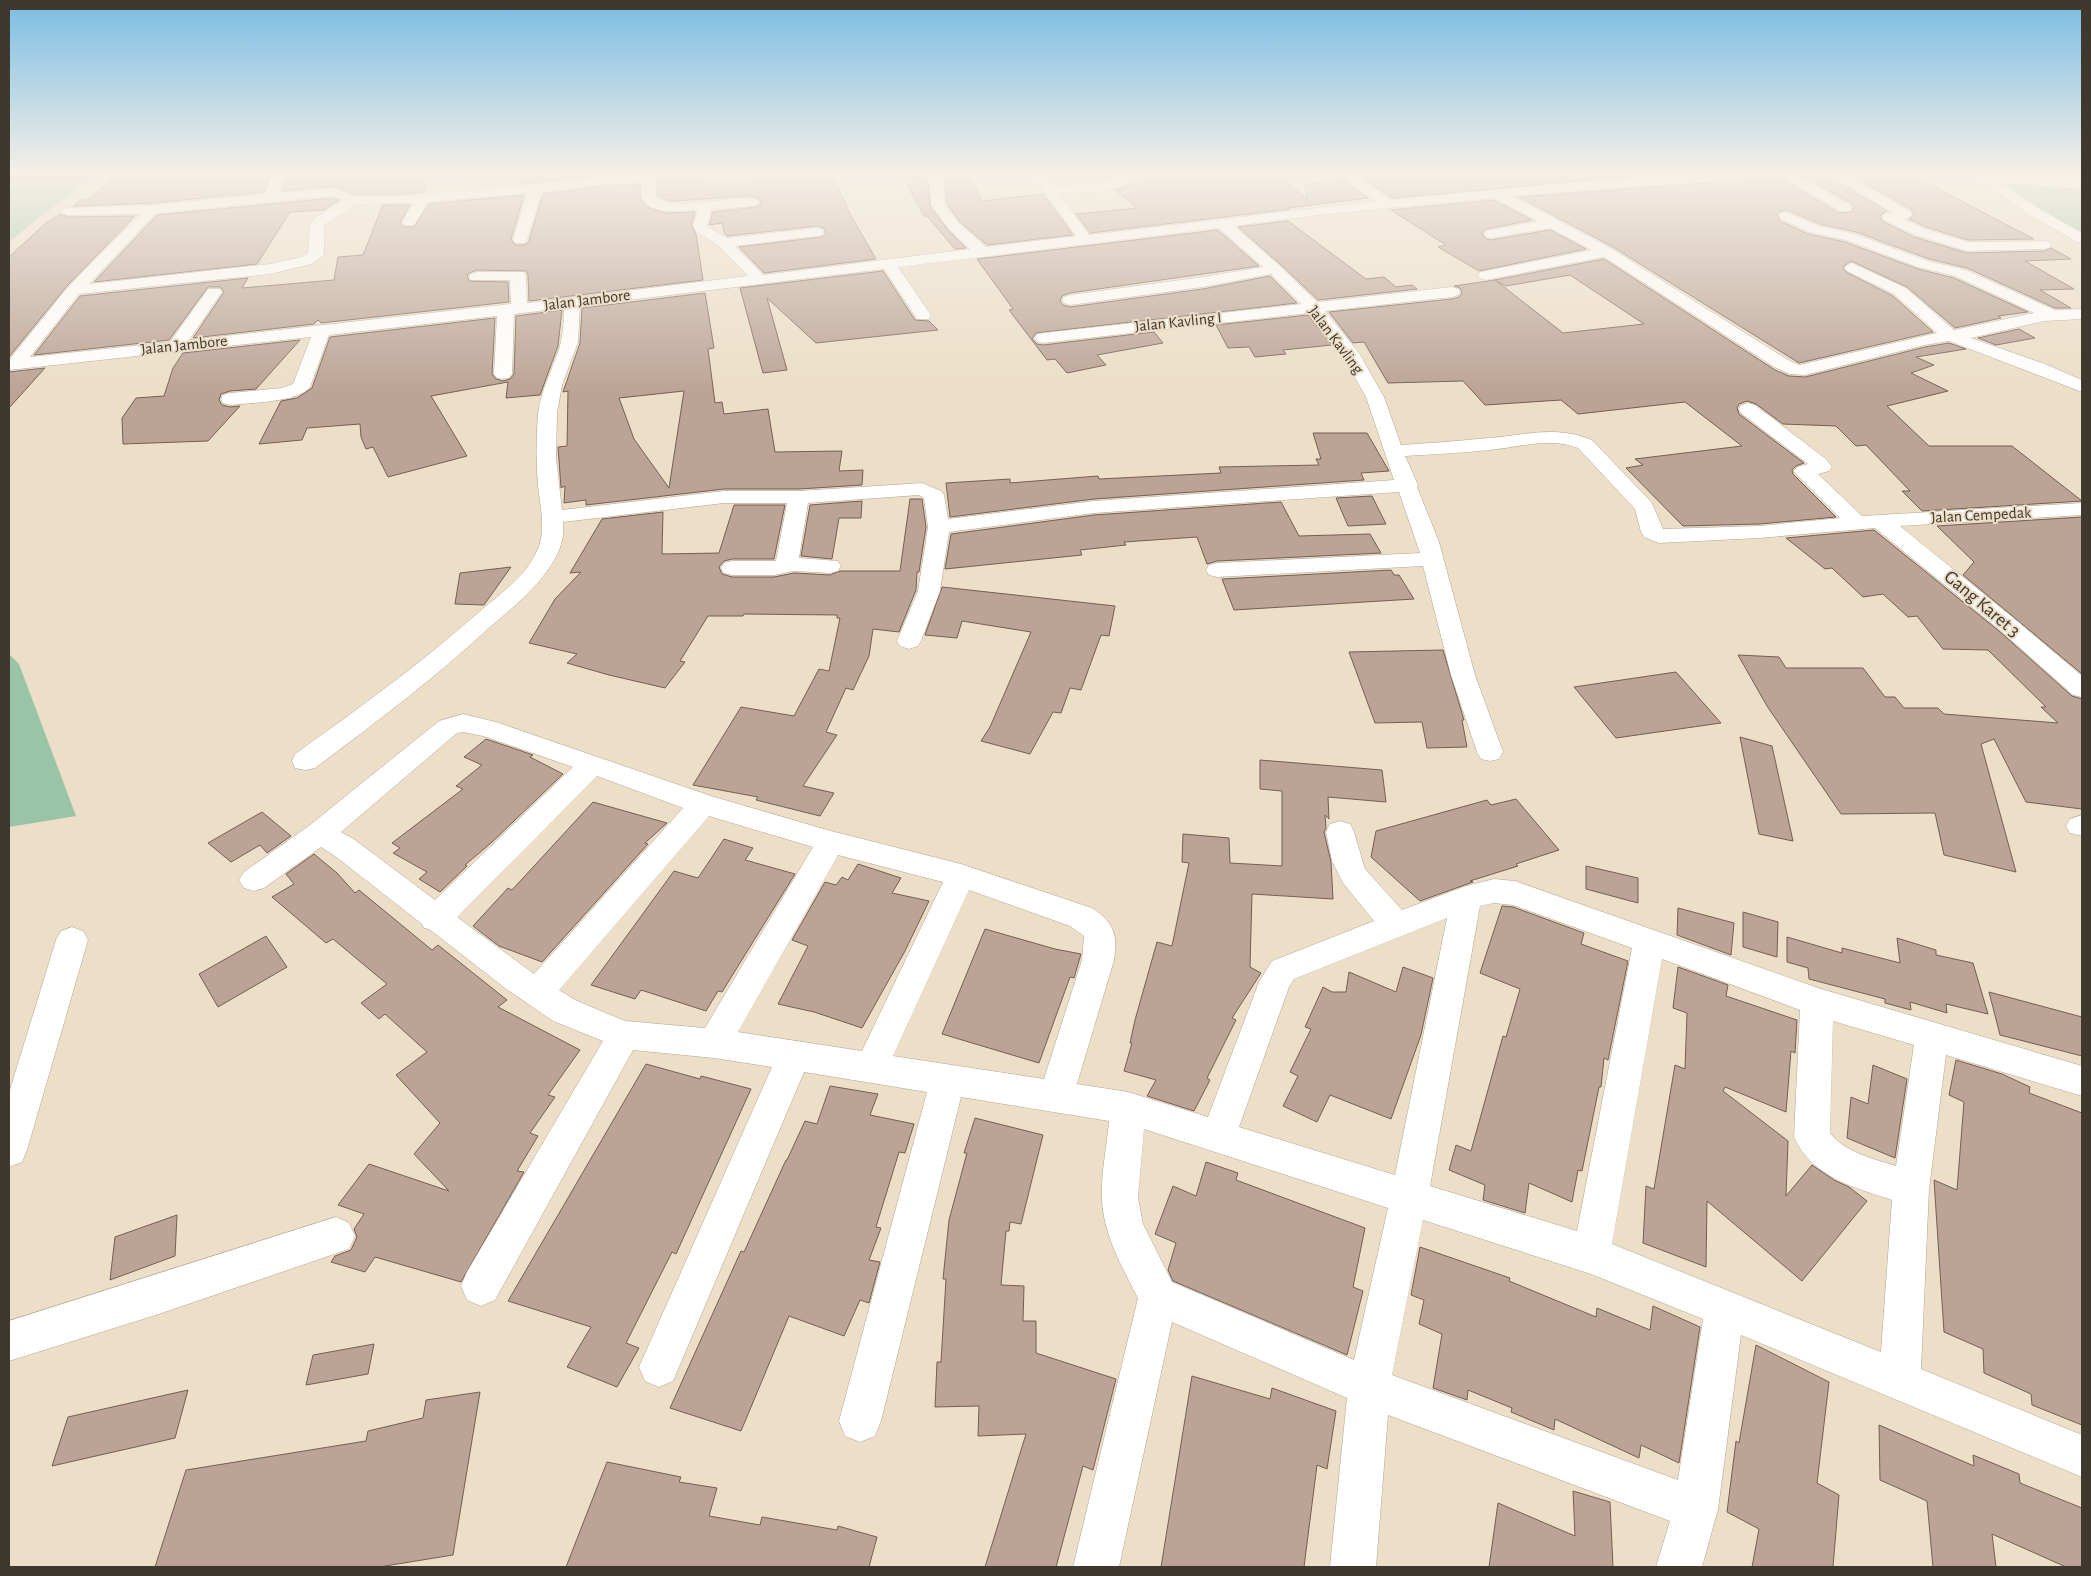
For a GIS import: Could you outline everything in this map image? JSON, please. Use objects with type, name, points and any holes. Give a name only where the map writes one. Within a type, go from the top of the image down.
[{"type":"street","points":[[13,364],[74,290],[116,247]]},
{"type":"street","points":[[74,290],[262,270],[307,261],[316,255],[316,247]]},
{"type":"street","points":[[727,247],[759,279]]},
{"type":"street","points":[[984,247],[989,250]]},
{"type":"street","name":"Jalan Jambore","points":[[13,364],[572,302],[1019,247]]},
{"type":"street","name":"Jalan Kavling","points":[[1249,247],[1313,307],[1350,353],[1375,397],[1408,485],[1429,551],[1463,675],[1490,752]]},
{"type":"street","points":[[1597,247],[1762,352],[1796,370],[1805,370],[1919,341],[1980,331],[2051,315],[2082,314]]},
{"type":"street","points":[[1876,247],[1923,264],[1960,272],[2051,315]]},
{"type":"street","points":[[1966,247],[1984,247]]},
{"type":"street","points":[[1486,275],[1607,252]]},
{"type":"street","points":[[888,264],[923,315]]},
{"type":"street","points":[[1852,268],[1900,291],[1951,336],[2039,368],[2082,387]]},
{"type":"street","points":[[1070,300],[1203,282],[1275,269]]},
{"type":"street","points":[[477,277],[518,275],[503,374]]},
{"type":"street","points":[[175,346],[214,292]]},
{"type":"street","name":"Jalan Kavling I","points":[[1043,338],[1452,292]]},
{"type":"street","points":[[305,761],[386,702],[479,625],[533,576],[544,560],[554,535],[546,467],[550,399],[554,380],[568,348],[572,330],[572,302]]},
{"type":"street","points":[[230,399],[285,393],[301,387],[322,330]]},
{"type":"street","points":[[98,355],[110,339]]},
{"type":"street","points":[[1748,409],[1822,466],[1804,471],[1857,523]]},
{"type":"street","name":"Jalan Cempedak","points":[[1395,451],[1494,444],[1535,438],[1568,437],[1578,440],[1585,444],[1645,508],[1652,532],[1659,536],[1759,532],[1880,521],[2082,509]]},
{"type":"street","points":[[939,527],[1094,507],[1408,485]]},
{"type":"street","points":[[552,517],[724,497],[799,497],[922,488],[934,495],[939,527],[929,591],[909,641]]},
{"type":"street","points":[[786,566],[799,497]]},
{"type":"street","name":"Gang Karet 3","points":[[1880,521],[2008,625],[2082,689]]},
{"type":"street","points":[[1217,570],[1429,551]]},
{"type":"street","points":[[732,568],[774,568],[793,564],[830,566]]},
{"type":"street","points":[[254,880],[320,833],[453,724],[463,723],[487,728],[704,804],[831,842],[961,875],[1090,922],[1100,932],[1101,941],[1098,960],[1056,1096]]},
{"type":"street","points":[[436,918],[524,834],[593,764]]},
{"type":"street","points":[[537,993],[704,804]]},
{"type":"street","points":[[1340,832],[1347,861],[1353,875],[1396,925]]},
{"type":"street","points":[[320,833],[345,848],[537,993],[565,1011],[624,1035],[714,1043],[793,1057],[1128,1108],[1591,1255],[1725,1308],[2082,1456]]},
{"type":"street","points":[[714,1043],[831,842]]},
{"type":"street","points":[[871,1068],[961,875]]},
{"type":"street","points":[[1218,1136],[1279,975],[1291,966],[1466,898],[1494,891],[1515,893],[1817,1002],[1932,1038],[2082,1081]]},
{"type":"street","points":[[1353,1567],[1369,1386],[1409,1197],[1466,898]]},
{"type":"street","points":[[9,1150],[72,940]]},
{"type":"street","points":[[1591,1255],[1650,943]]},
{"type":"street","points":[[1817,1002],[1812,1137],[1816,1145],[1825,1153],[1847,1166],[1911,1189]]},
{"type":"street","points":[[481,1286],[624,1035]]},
{"type":"street","points":[[1900,1381],[1911,1189],[1932,1038]]},
{"type":"street","points":[[659,1367],[793,1057]]},
{"type":"street","points":[[860,1421],[948,1080]]},
{"type":"street","points":[[1128,1108],[1120,1198],[1123,1215],[1136,1254],[1158,1296],[1369,1386],[1696,1509]]},
{"type":"street","points":[[9,1341],[336,1236]]},
{"type":"street","points":[[1096,1567],[1158,1296]]},
{"type":"street","points":[[1679,1567],[1696,1509],[1725,1308]]},
{"type":"green space","points":[[9,654],[19,664],[76,816],[9,827]]},
{"type":"building","points":[[20,247],[105,247],[67,286],[9,357],[9,257]]},
{"type":"building","points":[[127,247],[268,247],[257,264],[94,282]]},
{"type":"building","points":[[366,247],[698,247],[703,280],[529,301],[528,275],[526,271],[477,270],[469,273],[467,276],[469,281],[508,282],[509,302],[321,323],[318,320],[314,324],[193,338],[224,292],[220,287],[208,287],[169,340],[34,355],[80,296],[248,278],[242,288],[334,280],[338,257],[363,255]]},
{"type":"building","points":[[739,247],[869,247],[876,259],[764,273]]},
{"type":"building","points":[[953,247],[966,248],[955,249]]},
{"type":"building","points":[[1080,247],[1237,247],[1259,266],[1070,293],[1062,296],[1060,301],[1063,305],[1070,307],[1203,289],[1270,276],[1297,303],[1036,333],[1032,339],[1037,344],[1043,345],[1154,332],[1163,343],[1097,355],[1106,365],[1067,373],[1055,359],[1047,360],[1009,310],[1013,309],[977,259]]},
{"type":"building","points":[[1260,247],[1322,247],[1366,279],[1384,277],[1396,287],[1412,285],[1417,289],[1318,300]]},
{"type":"building","points":[[1438,247],[1581,247],[1586,249],[1479,271]]},
{"type":"building","points":[[1613,247],[1857,247],[1918,269],[1954,278],[2028,312],[1998,316],[2001,318],[1955,328],[1907,287],[1851,261],[1843,267],[1846,272],[1893,296],[1933,332],[1799,363]]},
{"type":"building","points":[[1895,247],[1946,247],[1967,253],[2044,251],[2051,248],[2071,259],[2025,261],[2074,289],[2040,290],[2071,308],[2055,308],[1967,268],[1929,259]]},
{"type":"building","points":[[1604,259],[1775,370],[1789,376],[1805,377],[1925,347],[1949,343],[1966,349],[1916,357],[1934,365],[1911,373],[1948,391],[1887,406],[1929,446],[2012,446],[2082,501],[1922,511],[1902,491],[1910,491],[1866,445],[1856,446],[1836,426],[1783,424],[1756,404],[1747,401],[1739,404],[1737,408],[1739,414],[1804,463],[1792,470],[1793,474],[1836,517],[1759,524],[1683,526],[1626,468],[1643,465],[1635,459],[1742,446],[1685,402],[1578,414],[1561,400],[1485,405],[1463,381],[1388,383],[1364,342],[1353,343],[1329,312],[1452,299],[1459,297],[1462,293],[1460,288],[1454,286]],"holes":[[[1570,275],[1644,324],[1563,333],[1495,280],[1506,286]]]},
{"type":"building","points":[[883,271],[915,320],[929,321],[938,330],[816,343],[767,298],[787,370],[763,373],[740,288]]},
{"type":"building","points":[[705,293],[714,348],[708,349],[715,403],[722,402],[724,414],[768,409],[775,452],[842,451],[839,471],[863,470],[862,485],[799,489],[724,489],[586,505],[586,500],[564,503],[565,486],[561,488],[558,447],[567,446],[568,391],[563,392],[580,343],[582,308]],"holes":[[[684,391],[669,488],[634,439],[619,398]]]},
{"type":"building","points":[[562,310],[558,346],[540,395],[506,398],[508,382],[431,396],[467,456],[388,477],[373,447],[366,449],[361,437],[360,424],[307,428],[302,440],[259,444],[281,401],[297,398],[312,388],[330,337],[495,318],[492,374],[496,379],[503,381],[510,379],[514,374],[516,316]]},
{"type":"building","points":[[1308,315],[1332,345],[1283,350],[1286,354],[1255,357],[1249,347],[1228,348],[1216,325]]},
{"type":"building","points":[[2019,329],[2035,338],[1996,345],[1978,338]]},
{"type":"building","points":[[300,340],[256,389],[230,391],[221,394],[219,400],[222,405],[230,407],[240,406],[208,441],[123,444],[122,418],[136,398],[164,396],[173,368],[183,353]]},
{"type":"building","points":[[45,368],[9,408],[9,372]]},
{"type":"building","points":[[1313,433],[1367,433],[1389,471],[1361,473],[1364,480],[1094,499],[950,517],[946,483],[1010,479],[1010,483],[1098,476],[1099,479],[1221,473],[1219,467],[1319,465],[1316,459],[1321,459]]},
{"type":"building","points":[[1372,496],[1386,524],[1348,526],[1336,498]]},
{"type":"building","points":[[910,499],[922,499],[926,527],[919,572],[917,572],[916,590],[899,632],[873,629],[869,656],[853,690],[846,688],[826,732],[837,735],[803,786],[834,793],[820,816],[756,800],[758,797],[693,785],[741,707],[794,716],[819,669],[829,671],[840,618],[837,618],[837,615],[744,614],[743,616],[708,616],[680,661],[685,662],[665,688],[567,663],[577,654],[529,643],[555,599],[581,572],[570,573],[602,519],[663,512],[662,554],[719,553],[734,505],[785,505],[774,559],[732,559],[724,561],[719,567],[722,574],[732,577],[774,577],[794,573],[830,575],[840,571],[900,571]]},
{"type":"building","points":[[862,501],[861,518],[839,518],[832,559],[801,556],[810,505]]},
{"type":"building","points":[[1281,502],[1299,536],[1370,534],[1381,553],[1217,561],[1207,564],[1197,537],[1124,542],[1126,545],[1080,550],[1082,555],[945,569],[951,534],[1094,515]]},
{"type":"building","points":[[2082,517],[2082,674],[1963,575],[1974,562],[1937,526]]},
{"type":"building","points":[[1874,530],[1999,631],[2072,696],[2082,699],[2082,809],[2026,802],[1994,739],[1981,744],[2016,872],[1944,855],[1935,813],[1841,814],[1767,706],[1738,655],[1779,657],[1786,668],[1863,668],[1885,697],[1895,697],[1904,708],[1938,708],[1944,714],[2058,723],[2041,707],[2046,707],[1988,650],[1943,649],[1917,616],[1908,617],[1883,594],[1863,597],[1832,568],[1825,569],[1786,538]]},
{"type":"building","points":[[511,567],[484,605],[455,604],[460,573]]},
{"type":"building","points":[[1391,570],[1394,575],[1399,575],[1414,599],[1234,610],[1222,579]]},
{"type":"building","points":[[942,587],[1115,606],[1109,636],[1101,635],[1081,690],[1070,688],[1061,713],[1053,712],[1030,754],[981,741],[990,727],[1031,632],[962,621],[957,638],[925,635]]},
{"type":"building","points":[[1443,650],[1464,720],[1462,720],[1467,747],[1427,748],[1422,722],[1375,723],[1349,652]]},
{"type":"building","points":[[1676,672],[1721,723],[1616,738],[1574,687]]},
{"type":"building","points":[[1740,737],[1772,746],[1793,841],[1759,834]]},
{"type":"building","points":[[486,739],[533,755],[530,757],[563,774],[491,843],[465,865],[467,866],[440,892],[419,879],[427,872],[393,853],[400,848],[392,843],[463,789],[456,786],[482,765],[464,757]]},
{"type":"building","points":[[1260,760],[1382,770],[1386,802],[1328,797],[1329,819],[1325,815],[1326,828],[1324,832],[1331,862],[1333,899],[1252,894],[1250,967],[1261,973],[1232,1018],[1236,1020],[1207,1078],[1210,1080],[1194,1111],[1147,1096],[1156,1080],[1124,1071],[1132,1043],[1130,1043],[1135,1020],[1157,942],[1172,946],[1189,863],[1182,862],[1183,834],[1229,838],[1230,863],[1282,866],[1282,791],[1260,789]]},
{"type":"building","points":[[1516,799],[1559,850],[1516,864],[1518,866],[1470,881],[1473,882],[1420,901],[1371,857],[1376,831],[1487,800],[1491,805]]},
{"type":"building","points":[[593,802],[667,823],[645,843],[648,844],[542,962],[499,946],[473,926],[508,888],[512,890]]},
{"type":"building","points":[[262,812],[291,836],[267,853],[260,845],[231,862],[208,843]]},
{"type":"building","points":[[724,839],[753,848],[745,860],[795,874],[722,992],[718,991],[706,1011],[641,990],[635,999],[591,985],[674,871],[698,878]]},
{"type":"building","points":[[314,854],[337,873],[355,893],[359,890],[432,950],[438,945],[507,1000],[498,1007],[580,1050],[548,1095],[555,1097],[530,1133],[538,1136],[517,1171],[524,1172],[461,1282],[375,1257],[365,1272],[331,1262],[335,1256],[351,1250],[357,1237],[354,1229],[364,1214],[338,1205],[369,1164],[449,1191],[414,1154],[440,1123],[396,1075],[427,1052],[385,1014],[379,1019],[361,1003],[387,984],[333,939],[326,943],[272,897],[294,884],[286,874]]},
{"type":"building","points":[[858,864],[901,878],[892,893],[929,901],[905,951],[862,1028],[814,1012],[778,1004],[808,946],[792,940],[825,882],[836,885],[842,877],[848,880]]},
{"type":"building","points":[[1586,866],[1638,878],[1638,903],[1586,889]]},
{"type":"building","points":[[1502,906],[1513,907],[1584,933],[1581,944],[1628,961],[1608,1060],[1604,1058],[1601,1087],[1599,1087],[1582,1171],[1578,1170],[1572,1202],[1529,1183],[1525,1213],[1483,1200],[1485,1185],[1449,1170],[1456,1145],[1471,1151],[1503,1036],[1506,1037],[1520,989],[1480,973]]},
{"type":"building","points":[[1678,908],[1734,923],[1731,955],[1677,935]]},
{"type":"building","points":[[1743,912],[1778,922],[1777,957],[1743,947]]},
{"type":"building","points":[[985,929],[1055,949],[1081,954],[1074,978],[1070,977],[1039,1063],[942,1034]]},
{"type":"building","points":[[266,936],[287,967],[218,1007],[199,974]]},
{"type":"building","points":[[1787,937],[1842,953],[1842,948],[1900,963],[1897,938],[1936,950],[1936,955],[1973,963],[1988,1014],[1946,1004],[1947,1013],[1910,1002],[1911,1010],[1885,1003],[1885,999],[1809,979],[1808,968],[1787,962]]},
{"type":"building","points":[[1403,967],[1433,978],[1421,1035],[1391,1119],[1330,1095],[1317,1122],[1283,1106],[1298,1076],[1290,1072],[1311,1029],[1305,1027],[1323,987],[1332,992],[1346,992],[1349,972],[1396,992]]},
{"type":"building","points":[[1678,967],[1728,985],[1726,996],[1797,1020],[1795,1053],[1791,1051],[1786,1112],[1725,1087],[1723,1091],[1788,1141],[1786,1196],[1812,1165],[1834,1180],[1849,1187],[1867,1201],[1802,1281],[1707,1201],[1706,1267],[1643,1243],[1646,1186],[1654,1189],[1675,1065],[1685,1069],[1687,1013],[1673,1008]]},
{"type":"building","points":[[1989,992],[2082,1017],[2082,1056],[2000,1035]]},
{"type":"building","points":[[1956,1060],[2002,1074],[2030,1087],[2029,1093],[2082,1113],[2082,1425],[2032,1405],[2031,1394],[1984,1373],[1983,1349],[1944,1332],[1934,1180],[1957,1190],[1964,1102],[1949,1095]]},
{"type":"building","points":[[646,1064],[700,1079],[701,1076],[751,1089],[676,1254],[672,1252],[626,1343],[639,1348],[617,1387],[567,1367],[591,1327],[508,1301]]},
{"type":"building","points":[[1873,1065],[1907,1079],[1895,1158],[1847,1138],[1851,1097],[1868,1104]]},
{"type":"building","points":[[830,1086],[878,1094],[870,1115],[914,1124],[905,1153],[899,1152],[876,1227],[881,1228],[869,1260],[880,1262],[869,1303],[860,1300],[844,1336],[789,1316],[741,1431],[670,1408],[741,1251],[744,1252],[805,1121],[817,1124]]},
{"type":"building","points":[[975,1118],[1043,1135],[1021,1224],[1010,1222],[1009,1231],[1006,1231],[1001,1285],[1024,1286],[1023,1321],[1036,1321],[1036,1353],[1116,1379],[1093,1470],[1083,1466],[1056,1567],[985,1567],[1026,1434],[978,1436],[979,1406],[935,1407],[937,1362],[941,1362],[946,1279],[943,1279],[949,1220],[967,1153],[964,1153]]},
{"type":"building","points":[[1206,1162],[1238,1173],[1236,1180],[1365,1228],[1353,1287],[1363,1291],[1347,1355],[1173,1281],[1168,1270],[1176,1243],[1155,1234],[1173,1186],[1196,1196]]},
{"type":"building","points":[[177,1215],[175,1256],[110,1280],[115,1237]]},
{"type":"building","points":[[1420,1247],[1510,1278],[1509,1281],[1596,1317],[1597,1308],[1650,1330],[1653,1306],[1700,1327],[1679,1463],[1641,1445],[1639,1458],[1555,1419],[1554,1430],[1511,1412],[1512,1408],[1468,1390],[1467,1400],[1433,1388],[1442,1334],[1419,1324],[1424,1300],[1411,1295]]},
{"type":"building","points":[[374,1344],[368,1374],[306,1385],[313,1355]]},
{"type":"building","points":[[1756,1345],[1829,1382],[1817,1483],[1839,1495],[1833,1567],[1752,1567],[1759,1529],[1727,1512],[1736,1441],[1739,1443]]},
{"type":"building","points":[[1192,1376],[1270,1399],[1272,1388],[1336,1411],[1327,1469],[1317,1465],[1304,1567],[1161,1567]]},
{"type":"building","points":[[188,1390],[175,1438],[52,1466],[68,1417]]},
{"type":"building","points":[[480,1392],[453,1555],[379,1567],[155,1567],[186,1470],[366,1441],[368,1431],[423,1418],[426,1400]]},
{"type":"building","points":[[1879,1425],[1974,1466],[1973,1455],[2019,1474],[2020,1483],[2082,1508],[2082,1567],[2066,1567],[1992,1534],[1996,1567],[1933,1567],[1927,1501],[1880,1480]]},
{"type":"building","points":[[607,1462],[681,1477],[679,1482],[717,1488],[709,1516],[760,1525],[762,1517],[837,1530],[838,1526],[877,1537],[869,1567],[566,1567]]},
{"type":"building","points":[[1573,1491],[1610,1502],[1613,1567],[1489,1567],[1498,1503],[1575,1536]]}]
